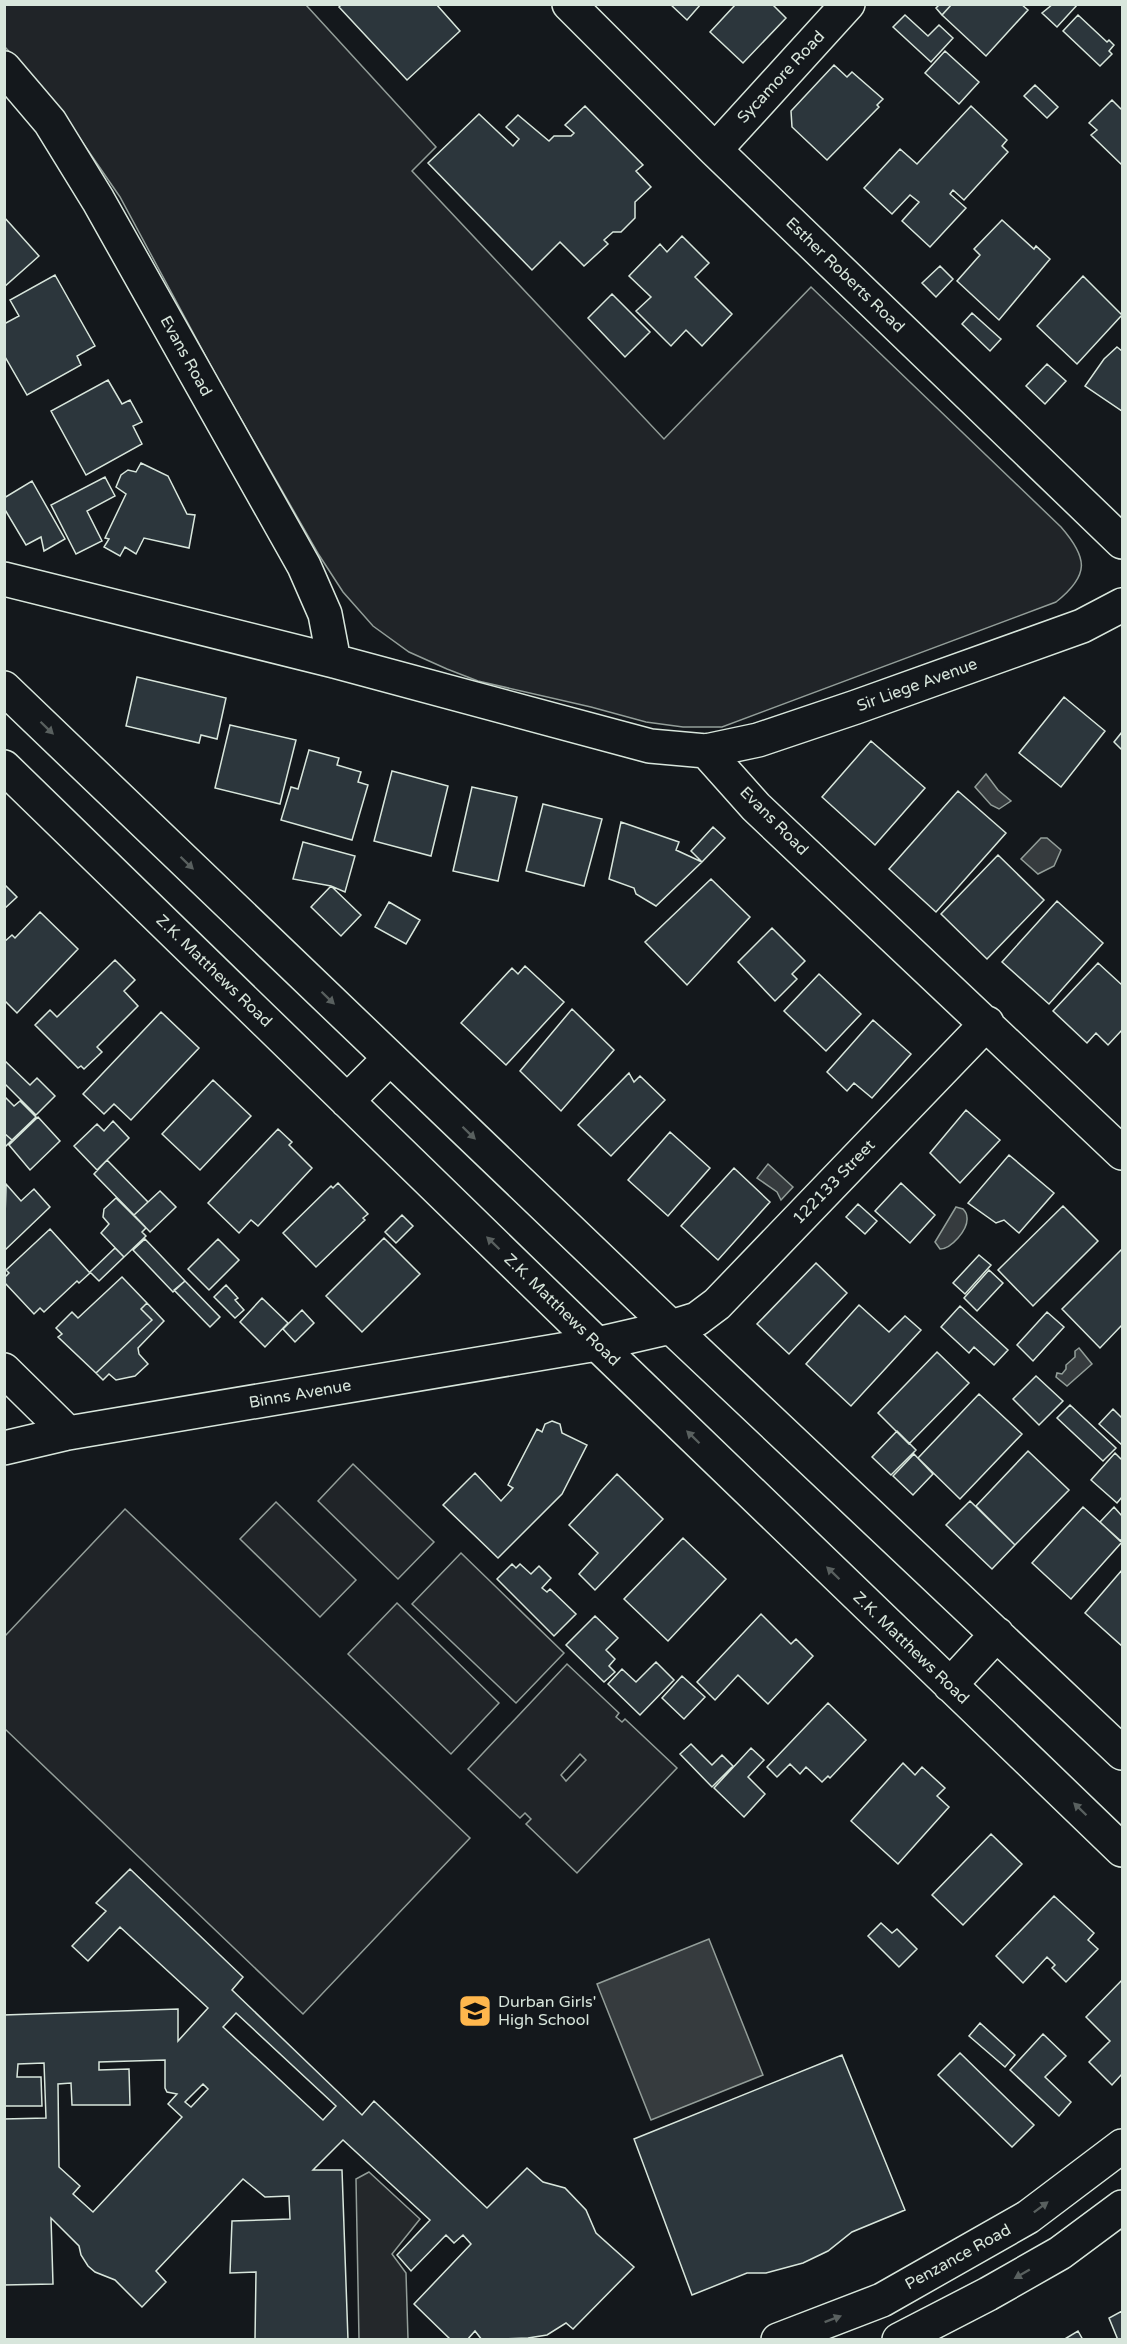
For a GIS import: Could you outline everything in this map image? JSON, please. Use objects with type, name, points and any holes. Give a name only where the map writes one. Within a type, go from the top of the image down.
[{"type":"street","name":"Esther Roberts Road","points":[[569,4],[715,150],[1122,542]]},
{"type":"street","name":"Sycamore Road","points":[[715,150],[848,4]]},
{"type":"street","name":"Evans Road","points":[[4,68],[50,122],[98,200],[304,566],[325,614],[334,661]]},
{"type":"street","points":[[4,579],[334,661],[650,746],[706,751]]},
{"type":"street","name":"Sir Liege Avenue","points":[[706,751],[758,740],[856,707],[1082,626],[1122,605]]},
{"type":"street","points":[[4,688],[671,1327],[1122,1753]]},
{"type":"street","name":"Evans Road","points":[[706,751],[756,807],[1122,1153]]},
{"type":"street","name":"Z.K. Matthews Road","points":[[4,767],[597,1344],[1122,1850]]},
{"type":"street","name":"122133 Street","points":[[597,1344],[697,1319],[717,1304],[987,1023]]},
{"type":"street","points":[[347,1101],[390,1058]]},
{"type":"street","name":"Binns Avenue","points":[[4,1448],[68,1433],[597,1344]]},
{"type":"street","points":[[4,1370],[68,1433]]},
{"type":"street","points":[[950,1685],[997,1634]]},
{"type":"street","name":"Penzance Road","points":[[778,2340],[882,2300],[1028,2217],[1122,2146]]},
{"type":"street","points":[[899,2340],[1060,2253],[1122,2207]]},
{"type":"street","points":[[966,2252],[987,2294]]},
{"type":"shaded area","points":[[5,5],[306,5],[436,147],[412,171],[664,439],[811,287],[1061,527],[1080,557],[1080,575],[1056,602],[722,727],[683,727],[646,722],[478,681],[409,652],[373,626],[343,592],[319,555],[218,379],[120,197],[54,101],[5,47]]},
{"type":"shaded area","points":[[986,774],[998,790],[1011,801],[999,809],[991,805],[975,787]]},
{"type":"shaded area","points":[[1041,838],[1047,838],[1061,850],[1054,866],[1038,874],[1021,859]]},
{"type":"shaded area","points":[[768,1164],[793,1187],[781,1200],[777,1192],[757,1178]]},
{"type":"shaded area","points":[[956,1207],[963,1209],[966,1213],[967,1223],[954,1242],[940,1249],[935,1242]]},
{"type":"shaded area","points":[[1079,1348],[1092,1364],[1067,1386],[1056,1377],[1057,1373],[1062,1374]]},
{"type":"shaded area","points":[[353,1464],[434,1542],[398,1579],[318,1501]]},
{"type":"shaded area","points":[[276,1502],[356,1580],[320,1617],[240,1539]]},
{"type":"shaded area","points":[[125,1509],[470,1838],[303,2014],[5,1729],[5,1636]]},
{"type":"shaded area","points":[[461,1553],[564,1653],[516,1703],[412,1604]]},
{"type":"shaded area","points":[[397,1603],[499,1703],[451,1754],[348,1654]]},
{"type":"shaded area","points":[[567,1664],[619,1713],[616,1717],[622,1722],[625,1719],[677,1768],[577,1873],[526,1824],[531,1819],[525,1813],[520,1818],[468,1769]],"holes":[[[580,1754],[586,1760],[566,1781],[561,1775]]]},
{"type":"shaded area","points":[[709,1939],[763,2075],[651,2120],[597,1984]]},
{"type":"shaded area","points":[[369,2172],[420,2219],[392,2254],[406,2273],[408,2339],[359,2339],[356,2179]]},
{"type":"building","points":[[342,4],[436,4],[460,31],[407,80],[339,7]]},
{"type":"building","points":[[670,4],[701,4],[687,20]]},
{"type":"building","points":[[736,4],[772,4],[786,18],[743,63],[710,32]]},
{"type":"building","points":[[940,4],[952,4],[942,15],[936,8]]},
{"type":"building","points":[[952,4],[1021,4],[1028,10],[986,56],[942,15]]},
{"type":"building","points":[[1053,4],[1078,4],[1057,27],[1042,13]]},
{"type":"building","points":[[905,15],[928,36],[939,25],[953,38],[931,62],[893,27]]},
{"type":"building","points":[[1078,15],[1107,42],[1109,40],[1114,45],[1109,51],[1112,54],[1100,66],[1063,31]]},
{"type":"building","points":[[945,51],[979,82],[959,104],[925,73]]},
{"type":"building","points":[[834,65],[847,77],[852,72],[883,99],[877,105],[879,107],[827,160],[792,127],[791,111]]},
{"type":"building","points":[[1035,85],[1058,107],[1047,118],[1024,96]]},
{"type":"building","points":[[1112,100],[1122,110],[1122,165],[1091,135],[1097,130],[1089,123]]},
{"type":"building","points":[[585,106],[643,165],[636,171],[651,187],[635,202],[635,218],[621,232],[613,232],[604,240],[608,244],[584,266],[560,242],[532,270],[428,163],[479,114],[513,146],[519,139],[506,127],[518,115],[549,141],[554,136],[571,136],[574,133],[565,125]]},
{"type":"building","points":[[971,106],[1007,140],[1002,146],[1008,152],[964,200],[953,190],[950,194],[966,208],[930,247],[902,221],[919,202],[910,195],[892,214],[864,188],[900,149],[917,164]]},
{"type":"building","points":[[4,217],[39,256],[4,287]]},
{"type":"building","points":[[1002,220],[1034,249],[1036,246],[1050,259],[999,320],[957,281],[980,255],[974,249]]},
{"type":"building","points":[[682,236],[709,263],[695,277],[732,314],[702,346],[686,330],[671,346],[636,311],[651,297],[629,276],[660,244],[667,252]]},
{"type":"building","points":[[940,266],[953,279],[936,297],[922,283]]},
{"type":"building","points":[[55,275],[95,346],[77,356],[81,365],[27,395],[4,355],[4,324],[19,316],[10,300]]},
{"type":"building","points":[[1083,276],[1122,315],[1077,364],[1037,326]]},
{"type":"building","points":[[612,294],[650,332],[625,357],[588,318]]},
{"type":"building","points":[[972,313],[1001,339],[990,351],[962,324]]},
{"type":"building","points":[[1117,347],[1122,351],[1122,411],[1085,386],[1104,359]]},
{"type":"building","points":[[1047,364],[1066,381],[1045,404],[1026,386]]},
{"type":"building","points":[[108,380],[122,404],[130,400],[142,422],[133,426],[142,444],[86,475],[51,411]]},
{"type":"building","points":[[141,463],[168,476],[187,514],[195,515],[189,548],[144,538],[136,554],[125,547],[120,556],[104,547],[109,539],[105,538],[126,494],[116,487],[121,475],[128,470],[136,472]]},
{"type":"building","points":[[105,477],[115,496],[87,511],[102,541],[76,554],[51,505]]},
{"type":"building","points":[[32,481],[65,539],[44,551],[41,537],[26,545],[4,508],[4,498]]},
{"type":"building","points":[[137,677],[226,698],[217,739],[201,735],[199,743],[126,726]]},
{"type":"building","points":[[1064,697],[1105,731],[1061,787],[1019,753]]},
{"type":"building","points":[[230,725],[296,740],[280,804],[215,788]]},
{"type":"building","points":[[1122,732],[1122,750],[1114,742]]},
{"type":"building","points":[[871,741],[925,788],[875,845],[822,797]]},
{"type":"building","points":[[309,750],[339,758],[337,765],[361,772],[358,782],[368,785],[352,840],[281,820],[291,787],[298,789]]},
{"type":"building","points":[[392,771],[448,786],[431,856],[374,841]]},
{"type":"building","points":[[472,787],[517,797],[498,881],[453,871]]},
{"type":"building","points":[[958,791],[1006,833],[936,912],[889,869]]},
{"type":"building","points":[[543,804],[602,819],[584,886],[526,871]]},
{"type":"building","points":[[621,822],[679,842],[676,850],[702,862],[656,906],[636,894],[634,888],[609,879]]},
{"type":"building","points":[[713,827],[725,838],[702,862],[691,851]]},
{"type":"building","points":[[303,842],[355,856],[345,892],[331,886],[293,879]]},
{"type":"building","points":[[998,855],[1044,900],[987,959],[941,914]]},
{"type":"building","points":[[711,879],[750,917],[687,985],[645,942]]},
{"type":"building","points":[[4,884],[17,897],[4,909]]},
{"type":"building","points":[[331,886],[361,915],[341,936],[311,907]]},
{"type":"building","points":[[1057,901],[1103,943],[1049,1004],[1002,962]]},
{"type":"building","points":[[389,902],[420,920],[406,944],[375,927]]},
{"type":"building","points":[[40,912],[78,949],[17,1013],[4,1000],[4,942],[12,935],[15,938]]},
{"type":"building","points":[[772,928],[805,961],[792,974],[797,979],[775,1001],[738,962]]},
{"type":"building","points":[[115,960],[135,980],[124,991],[138,1006],[97,1047],[102,1052],[84,1069],[81,1066],[78,1068],[35,1025],[50,1010],[57,1017]]},
{"type":"building","points":[[1098,963],[1122,985],[1122,1030],[1108,1045],[1096,1033],[1087,1043],[1053,1011]]},
{"type":"building","points":[[525,966],[564,1002],[506,1065],[461,1023],[512,968],[518,974]]},
{"type":"building","points":[[819,974],[861,1014],[826,1051],[784,1011]]},
{"type":"building","points":[[572,1009],[614,1050],[561,1111],[520,1071]]},
{"type":"building","points":[[161,1012],[199,1048],[131,1120],[114,1104],[104,1114],[83,1094]]},
{"type":"building","points":[[873,1020],[911,1054],[872,1098],[854,1083],[847,1091],[827,1072]]},
{"type":"building","points":[[4,1060],[30,1085],[37,1078],[55,1096],[36,1115],[4,1083]]},
{"type":"building","points":[[629,1073],[634,1082],[640,1076],[665,1100],[611,1156],[578,1125]]},
{"type":"building","points":[[213,1080],[251,1116],[200,1170],[162,1134]]},
{"type":"building","points":[[4,1096],[14,1106],[20,1101],[36,1117],[12,1140],[4,1133]]},
{"type":"building","points":[[966,1110],[1000,1140],[960,1183],[930,1153]]},
{"type":"building","points":[[38,1117],[60,1141],[30,1170],[9,1145]]},
{"type":"building","points":[[113,1121],[129,1138],[97,1170],[74,1146],[97,1124],[104,1131]]},
{"type":"building","points":[[278,1129],[292,1142],[289,1145],[312,1168],[258,1226],[251,1220],[239,1233],[208,1203]]},
{"type":"building","points":[[670,1132],[710,1168],[668,1216],[628,1180]]},
{"type":"building","points":[[4,1133],[12,1140],[4,1148]]},
{"type":"building","points":[[1009,1155],[1054,1193],[1019,1233],[1004,1220],[996,1223],[968,1203]]},
{"type":"building","points":[[107,1160],[148,1202],[134,1215],[94,1174]]},
{"type":"building","points":[[734,1168],[770,1202],[718,1260],[681,1226]]},
{"type":"building","points":[[338,1183],[368,1214],[363,1218],[365,1220],[316,1267],[283,1233],[331,1186],[333,1188]]},
{"type":"building","points":[[901,1183],[935,1215],[910,1243],[875,1211]]},
{"type":"building","points":[[6,1184],[21,1201],[34,1189],[50,1207],[4,1251]]},
{"type":"building","points":[[160,1191],[176,1207],[150,1232],[134,1215]]},
{"type":"building","points":[[116,1198],[146,1228],[142,1232],[146,1236],[124,1257],[101,1233],[109,1224],[103,1217],[104,1209]]},
{"type":"building","points":[[858,1204],[877,1221],[865,1234],[846,1217]]},
{"type":"building","points":[[1063,1206],[1098,1241],[1033,1306],[998,1270]]},
{"type":"building","points":[[402,1215],[413,1226],[396,1243],[385,1232]]},
{"type":"building","points":[[50,1229],[90,1273],[79,1283],[77,1281],[44,1312],[40,1308],[34,1314],[4,1282],[4,1278],[9,1273],[6,1270]]},
{"type":"building","points":[[384,1238],[420,1274],[362,1332],[326,1296]]},
{"type":"building","points":[[145,1239],[185,1281],[173,1292],[133,1250]]},
{"type":"building","points":[[218,1239],[239,1260],[209,1290],[188,1269]]},
{"type":"building","points":[[115,1248],[124,1257],[99,1281],[90,1272]]},
{"type":"building","points":[[1122,1249],[1122,1325],[1100,1348],[1062,1309]]},
{"type":"building","points":[[979,1255],[991,1265],[965,1294],[953,1283]]},
{"type":"building","points":[[816,1263],[847,1293],[789,1354],[757,1324]]},
{"type":"building","points":[[989,1270],[1003,1283],[977,1311],[964,1298]]},
{"type":"building","points":[[122,1277],[147,1303],[141,1309],[152,1320],[96,1373],[58,1337],[62,1334],[56,1328],[72,1312],[78,1318]]},
{"type":"building","points":[[185,1281],[220,1317],[210,1327],[174,1290]]},
{"type":"building","points":[[226,1285],[238,1298],[235,1300],[244,1310],[235,1318],[214,1297]]},
{"type":"building","points":[[262,1298],[288,1323],[265,1347],[240,1322]]},
{"type":"building","points":[[147,1303],[164,1321],[138,1348],[139,1354],[148,1364],[135,1376],[116,1380],[109,1374],[103,1380],[96,1373],[152,1320],[141,1309]]},
{"type":"building","points":[[859,1305],[889,1332],[905,1316],[921,1330],[851,1406],[806,1364]]},
{"type":"building","points":[[960,1306],[1008,1350],[994,1365],[974,1347],[969,1353],[941,1327]]},
{"type":"building","points":[[302,1310],[314,1323],[295,1342],[283,1329]]},
{"type":"building","points":[[1047,1312],[1064,1327],[1033,1361],[1017,1345]]},
{"type":"building","points":[[937,1352],[969,1383],[909,1444],[878,1413]]},
{"type":"building","points":[[1036,1376],[1063,1401],[1039,1425],[1013,1399]]},
{"type":"building","points":[[979,1394],[1022,1434],[960,1499],[918,1458]]},
{"type":"building","points":[[1070,1405],[1116,1448],[1103,1461],[1057,1418]]},
{"type":"building","points":[[1113,1409],[1122,1418],[1122,1445],[1099,1424]]},
{"type":"building","points":[[552,1421],[560,1424],[562,1433],[587,1445],[562,1494],[498,1558],[443,1505],[475,1473],[501,1501],[513,1488],[508,1485],[537,1429],[542,1432],[545,1424]]},
{"type":"building","points":[[897,1431],[916,1450],[891,1475],[872,1457]]},
{"type":"building","points":[[1028,1451],[1069,1490],[1015,1545],[976,1506]]},
{"type":"building","points":[[1115,1453],[1122,1460],[1122,1497],[1117,1503],[1091,1480]]},
{"type":"building","points":[[914,1454],[933,1474],[913,1495],[893,1476]]},
{"type":"building","points":[[617,1474],[663,1519],[595,1590],[579,1574],[598,1553],[569,1525]]},
{"type":"building","points":[[970,1501],[1015,1545],[992,1569],[946,1525]]},
{"type":"building","points":[[1083,1507],[1122,1542],[1071,1599],[1032,1563]]},
{"type":"building","points":[[1114,1507],[1122,1516],[1122,1539],[1120,1541],[1100,1522]]},
{"type":"building","points":[[683,1538],[726,1579],[668,1641],[624,1599]]},
{"type":"building","points":[[512,1564],[516,1568],[520,1564],[531,1574],[539,1566],[551,1578],[542,1588],[547,1592],[550,1589],[576,1614],[554,1636],[497,1579]]},
{"type":"building","points":[[1122,1570],[1122,1646],[1085,1613]]},
{"type":"building","points":[[761,1614],[791,1644],[796,1639],[813,1656],[768,1704],[738,1675],[715,1700],[697,1682]]},
{"type":"building","points":[[595,1616],[618,1638],[606,1650],[615,1659],[609,1666],[615,1672],[604,1682],[566,1645]]},
{"type":"building","points":[[656,1662],[674,1680],[640,1715],[608,1684],[622,1669],[636,1682]]},
{"type":"building","points":[[682,1676],[705,1697],[684,1719],[662,1698]]},
{"type":"building","points":[[828,1703],[866,1740],[830,1778],[828,1776],[822,1782],[806,1767],[800,1774],[790,1764],[777,1777],[767,1767]]},
{"type":"building","points":[[691,1744],[712,1765],[722,1755],[733,1766],[712,1787],[680,1754]]},
{"type":"building","points":[[751,1748],[764,1760],[748,1777],[765,1794],[744,1817],[714,1788]]},
{"type":"building","points":[[903,1763],[915,1775],[922,1767],[945,1788],[937,1796],[949,1807],[898,1864],[851,1821]]},
{"type":"building","points":[[991,1834],[1022,1864],[963,1925],[932,1895]]},
{"type":"building","points":[[130,1869],[243,1977],[232,1990],[362,2115],[374,2101],[487,2208],[527,2168],[543,2182],[565,2188],[586,2210],[596,2233],[634,2267],[573,2329],[566,2323],[547,2335],[482,2340],[475,2331],[467,2340],[451,2340],[414,2304],[471,2244],[463,2235],[454,2243],[446,2235],[411,2271],[397,2255],[430,2220],[343,2140],[313,2170],[342,2170],[348,2340],[255,2340],[256,2272],[230,2273],[232,2221],[290,2219],[289,2196],[265,2197],[243,2179],[156,2271],[166,2282],[142,2307],[115,2280],[95,2272],[88,2266],[81,2255],[79,2246],[51,2218],[53,2284],[4,2285],[4,2119],[46,2118],[44,2063],[18,2064],[17,2077],[41,2077],[42,2106],[4,2106],[4,2015],[178,2009],[178,2041],[208,2008],[120,1927],[88,1961],[72,1946],[106,1911],[96,1903]],"holes":[[[236,2013],[336,2106],[323,2120],[223,2027]],[[165,2060],[165,2088],[167,2092],[177,2094],[168,2104],[182,2117],[93,2212],[73,2194],[80,2186],[59,2167],[58,2084],[71,2083],[72,2105],[130,2105],[129,2069],[99,2070],[99,2062]],[[203,2084],[208,2089],[191,2107],[185,2102]]]},
{"type":"building","points":[[1054,1896],[1094,1933],[1088,1940],[1098,1949],[1066,1982],[1052,1968],[1055,1965],[1047,1957],[1023,1983],[996,1956]]},
{"type":"building","points":[[881,1923],[892,1933],[897,1929],[917,1949],[899,1967],[868,1936]]},
{"type":"building","points":[[1122,1980],[1122,2074],[1112,2085],[1089,2062],[1110,2041],[1086,2017]]},
{"type":"building","points":[[980,2023],[1015,2055],[1005,2067],[969,2036]]},
{"type":"building","points":[[1043,2034],[1066,2056],[1045,2077],[1071,2102],[1059,2116],[1010,2070]]},
{"type":"building","points":[[960,2053],[1034,2125],[1012,2147],[938,2075]]},
{"type":"building","points":[[842,2055],[905,2210],[852,2232],[828,2251],[803,2263],[766,2273],[747,2273],[692,2295],[634,2139]]},
{"type":"building","points":[[1122,2311],[1122,2340],[1118,2340],[1109,2318]]},
{"type":"building","points":[[1078,2331],[1083,2340],[1063,2340]]},
{"type":"place","name":"Durban Girls' High School","points":[[475,2011]]}]
